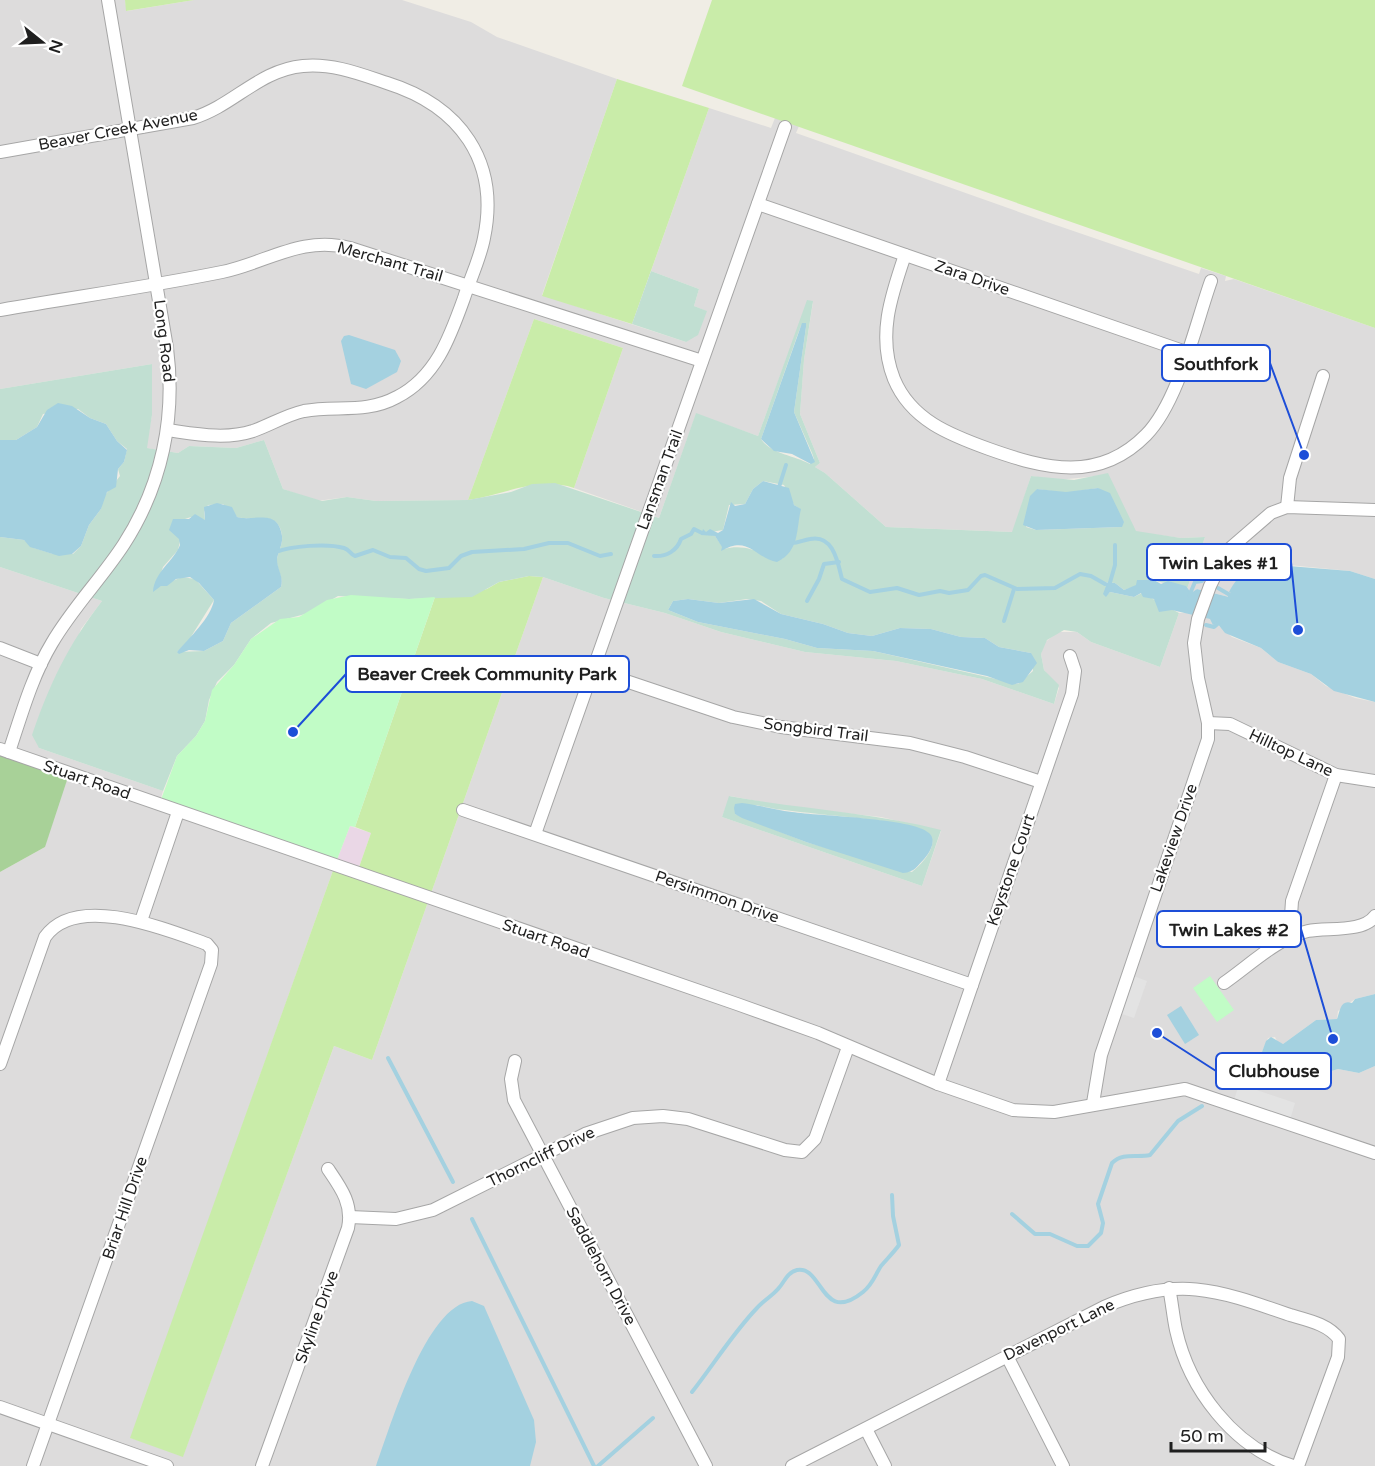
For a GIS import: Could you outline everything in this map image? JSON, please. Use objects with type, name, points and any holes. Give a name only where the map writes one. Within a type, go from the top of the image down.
[{"type":"street","name":"Long Road","points":[[4,751],[41,664],[71,613],[124,545],[140,518],[157,476],[167,430],[169,363],[108,0]]},
{"type":"street","name":"Beaver Creek Avenue","points":[[0,152],[202,116],[270,74],[303,66],[341,69],[412,92],[432,103],[461,128],[472,145],[483,170],[488,194],[488,217],[484,242],[451,333],[439,358],[416,384],[397,397],[363,409],[303,411],[237,435],[208,435],[167,430]]},
{"type":"street","name":"Lansman Trail","points":[[535,834],[785,127]]},
{"type":"street","name":"Zara Drive","points":[[758,204],[1186,352]]},
{"type":"street","name":"Merchant Trail","points":[[0,310],[230,270],[287,249],[313,244],[343,246],[702,361]]},
{"type":"street","points":[[905,255],[891,296],[886,325],[890,367],[902,395],[915,411],[939,429],[1026,462],[1053,468],[1090,466],[1116,456],[1133,446],[1153,426],[1165,409],[1211,281]]},
{"type":"street","points":[[1323,376],[1290,478],[1287,507],[1375,510]]},
{"type":"street","name":"Lakeview Drive","points":[[1093,1103],[1101,1055],[1208,739],[1208,723],[1195,656],[1198,619],[1210,586],[1227,551],[1271,513],[1287,507]]},
{"type":"street","points":[[0,648],[41,664]]},
{"type":"street","name":"Keystone Court","points":[[938,1084],[1074,685],[1075,670],[1070,656]]},
{"type":"street","name":"Songbird Trail","points":[[593,670],[734,717],[781,727],[910,743],[965,757],[1041,782]]},
{"type":"street","name":"Hilltop Lane","points":[[1208,723],[1230,724],[1336,775],[1375,781]]},
{"type":"street","name":"Stuart Road","points":[[4,751],[818,1033],[938,1084],[1003,1107],[1027,1112],[1054,1112],[1093,1103]]},
{"type":"street","points":[[1297,934],[1291,916],[1292,901],[1336,775]]},
{"type":"street","name":"Persimmon Drive","points":[[463,810],[972,985]]},
{"type":"street","points":[[0,1064],[45,937],[54,926],[88,918],[141,921],[178,812]]},
{"type":"street","points":[[1224,983],[1297,934],[1327,928],[1362,926],[1375,916]]},
{"type":"street","name":"Briar Hill Drive","points":[[33,1466],[211,964],[212,950],[207,944],[141,921]]},
{"type":"street","name":"Thorncliff Drive","points":[[350,1216],[396,1219],[433,1210],[585,1134],[633,1118],[663,1116],[688,1119],[785,1150],[802,1152],[815,1139],[848,1047]]},
{"type":"street","name":"Saddlehorn Drive","points":[[515,1061],[511,1079],[514,1100],[706,1466]]},
{"type":"street","points":[[1093,1103],[1185,1089],[1375,1153]]},
{"type":"street","points":[[328,1169],[346,1197],[350,1216]]},
{"type":"street","name":"Skyline Drive","points":[[262,1466],[343,1248],[350,1216]]},
{"type":"street","points":[[1169,1288],[1176,1330],[1183,1350],[1207,1397],[1241,1438],[1271,1457],[1293,1466]]},
{"type":"street","name":"Davenport Lane","points":[[792,1466],[1120,1300],[1169,1288],[1201,1288],[1237,1296],[1327,1327],[1339,1339],[1338,1357],[1298,1466]]},
{"type":"street","points":[[1007,1356],[1063,1466]]},
{"type":"street","points":[[0,1407],[167,1466]]},
{"type":"street","points":[[866,1429],[885,1466]]},
{"type":"shaded area","points":[[0,0],[125,0],[127,11],[194,0],[402,0],[471,22],[497,37],[617,79],[542,295],[686,342],[706,311],[694,306],[699,289],[651,271],[709,108],[771,128],[775,118],[799,126],[796,133],[1053,224],[1199,274],[1201,268],[1226,276],[1225,281],[1234,279],[1375,328],[1375,579],[1350,571],[1289,565],[1231,593],[1229,597],[1197,589],[1191,593],[1187,589],[1205,537],[1181,538],[1136,532],[1098,476],[1057,480],[1031,476],[1013,532],[886,527],[825,473],[815,467],[820,463],[800,414],[804,360],[813,302],[788,354],[758,436],[696,414],[659,518],[574,488],[623,348],[534,319],[468,500],[376,501],[347,497],[317,501],[283,489],[264,440],[236,448],[189,446],[178,453],[146,448],[152,415],[152,364],[0,389]]},
{"type":"shaded area","points":[[0,567],[102,601],[81,629],[39,748],[163,791],[159,804],[335,865],[131,1438],[183,1456],[334,1046],[372,1060],[543,577],[604,598],[665,613],[721,632],[805,652],[896,661],[982,679],[1054,704],[1059,688],[1044,670],[1041,654],[1044,643],[1058,632],[1077,632],[1091,642],[1160,667],[1179,613],[1190,613],[1211,619],[1232,637],[1261,648],[1278,662],[1311,674],[1326,686],[1355,698],[1375,702],[1375,994],[1355,999],[1338,1011],[1337,1019],[1316,1020],[1283,1044],[1278,1043],[1275,1037],[1268,1038],[1262,1052],[1243,1056],[1261,1064],[1267,1073],[1290,1084],[1338,1069],[1359,1073],[1375,1066],[1375,1466],[0,1466],[0,872],[45,847],[0,749]],"holes":[[[730,796],[789,807],[881,817],[941,831],[922,886],[722,817]]]},
{"type":"shaded area","points":[[350,826],[371,833],[357,873],[335,865]]},
{"type":"shaded area","points":[[1128,974],[1147,981],[1134,1018],[1116,1012]]},
{"type":"shaded area","points":[[1239,1084],[1295,1103],[1289,1123],[1233,1104]]},
{"type":"green space","points":[[125,0],[194,0],[126,11]]},
{"type":"green space","points":[[712,0],[1375,0],[1375,328],[682,86]]},
{"type":"green space","points":[[617,79],[709,108],[632,324],[542,296]]},
{"type":"green space","points":[[651,271],[699,289],[694,306],[707,311],[698,335],[686,342],[632,324]]},
{"type":"green space","points":[[807,300],[813,301],[804,360],[800,414],[820,463],[815,467],[825,473],[886,527],[1012,532],[1031,476],[1074,480],[1108,473],[1136,531],[1181,538],[1205,537],[1187,589],[1180,585],[1154,580],[1124,590],[1115,583],[1102,582],[1106,586],[1106,596],[1110,592],[1134,597],[1142,593],[1179,613],[1160,667],[1091,642],[1077,632],[1064,630],[1047,640],[1041,654],[1044,670],[1059,685],[1054,704],[982,679],[896,661],[805,652],[721,632],[665,613],[604,598],[543,577],[529,576],[499,582],[472,597],[409,599],[338,596],[309,613],[271,623],[251,639],[234,665],[217,682],[209,700],[205,721],[196,736],[177,756],[163,791],[39,748],[32,735],[61,665],[79,633],[102,601],[0,567],[0,537],[24,540],[34,548],[53,554],[73,554],[81,546],[89,525],[101,509],[102,499],[120,476],[118,469],[124,462],[127,449],[117,441],[106,424],[90,418],[78,409],[43,414],[37,427],[16,440],[0,440],[0,389],[152,364],[152,415],[147,448],[178,453],[189,446],[236,448],[264,440],[283,489],[322,501],[347,497],[376,501],[468,500],[511,492],[532,484],[555,483],[659,518],[696,413],[758,436]],"holes":[[[801,325],[806,327],[794,412],[814,459],[810,464],[771,448],[761,439]],[[763,481],[784,485],[794,505],[800,509],[794,542],[782,559],[747,548],[724,549],[715,536],[705,533],[723,530],[729,505],[745,504],[753,489]],[[1098,488],[1122,527],[1036,530],[1026,527],[1037,489],[1066,493]],[[223,504],[237,517],[264,518],[276,522],[282,536],[277,559],[282,580],[281,587],[231,623],[223,641],[204,651],[177,652],[189,640],[214,600],[195,579],[182,577],[156,588],[163,567],[178,550],[185,519],[191,517],[205,520],[204,512],[208,505]],[[688,599],[719,603],[747,599],[761,601],[781,614],[823,624],[848,633],[872,636],[900,628],[931,629],[961,637],[985,638],[999,647],[1031,653],[1033,671],[1018,684],[873,651],[817,648],[785,639],[698,622],[668,610],[673,601]]]},
{"type":"green space","points":[[534,319],[623,348],[574,488],[547,484],[534,485],[468,500]]},
{"type":"green space","points":[[529,576],[543,577],[372,1060],[334,1046],[183,1457],[130,1438],[335,865],[357,873],[371,833],[355,827],[435,597],[456,597],[487,589],[499,582]]},
{"type":"green space","points":[[351,595],[409,599],[435,597],[355,827],[350,826],[335,865],[159,805],[177,756],[196,736],[205,721],[212,690],[234,665],[251,639],[280,619],[299,617],[327,600]]},
{"type":"green space","points":[[0,749],[69,774],[45,847],[0,872]]},
{"type":"green space","points":[[729,796],[889,819],[941,830],[922,886],[722,817]],"holes":[[[757,805],[901,824],[929,834],[932,839],[931,849],[912,872],[806,842],[735,814]]]},
{"type":"green space","points":[[1210,976],[1234,1010],[1217,1022],[1193,988]]},
{"type":"water","points":[[802,323],[806,323],[806,327],[794,412],[815,462],[811,464],[792,454],[774,451],[761,439]]},
{"type":"water","points":[[349,335],[395,350],[401,361],[397,372],[366,389],[351,384],[341,341],[344,336]]},
{"type":"water","points":[[58,403],[72,406],[90,418],[106,424],[117,441],[127,450],[124,462],[118,469],[116,487],[107,492],[101,509],[89,525],[81,546],[72,554],[59,556],[30,547],[24,540],[0,537],[0,440],[16,440],[37,427],[47,410]]},
{"type":"water","points":[[763,481],[789,488],[794,505],[801,509],[796,539],[790,552],[777,562],[745,546],[731,546],[721,551],[722,547],[715,536],[701,535],[703,529],[706,532],[710,529],[718,533],[723,530],[731,502],[735,506],[745,504],[753,489]]},
{"type":"water","points":[[1098,488],[1110,493],[1124,522],[1122,527],[1036,530],[1023,525],[1030,496],[1037,489],[1066,492]]},
{"type":"water","points":[[217,503],[232,507],[237,517],[270,519],[280,527],[282,542],[277,559],[282,580],[281,587],[231,623],[223,641],[204,651],[189,650],[179,654],[177,652],[209,614],[214,600],[199,583],[190,577],[176,579],[153,592],[154,585],[180,545],[179,539],[169,530],[173,519],[189,519],[195,514],[205,520],[204,507]]},
{"type":"water","points":[[1264,564],[1350,571],[1375,579],[1375,702],[1334,691],[1311,674],[1278,662],[1261,648],[1225,633],[1217,623],[1213,625],[1210,619],[1172,610],[1159,612],[1154,599],[1143,597],[1141,593],[1134,597],[1110,592],[1106,597],[1103,594],[1106,586],[1100,582],[1115,583],[1124,590],[1136,585],[1137,580],[1154,580],[1161,584],[1168,581],[1186,586],[1191,593],[1197,589],[1229,597],[1231,593],[1229,592],[1243,574]]},
{"type":"water","points":[[688,599],[719,603],[754,599],[781,614],[823,624],[848,633],[872,636],[900,628],[931,629],[961,637],[985,638],[999,647],[1031,653],[1037,663],[1023,682],[1012,685],[987,676],[873,651],[817,648],[785,639],[698,622],[668,610],[673,601]]},
{"type":"water","points":[[742,803],[792,812],[904,824],[929,833],[932,846],[915,868],[903,873],[806,842],[742,818],[735,814],[734,808],[735,804]]},
{"type":"water","points":[[1375,994],[1375,1066],[1359,1073],[1338,1069],[1290,1084],[1239,1055],[1262,1052],[1266,1041],[1271,1037],[1283,1044],[1316,1020],[1337,1019],[1343,1004]]},
{"type":"water","points":[[1181,1006],[1199,1035],[1185,1044],[1167,1015]]},
{"type":"water","points":[[472,1301],[484,1306],[534,1420],[536,1442],[530,1466],[376,1466],[400,1398],[425,1345],[440,1323],[455,1307]]},
{"type":"waterway","points":[[779,487],[786,465]]},
{"type":"waterway","points":[[654,556],[670,552],[694,529],[702,533]]},
{"type":"waterway","points":[[791,543],[810,539],[825,541],[834,552],[842,579],[870,592],[897,588],[919,595],[940,591],[949,593],[968,590],[981,576],[985,575],[1017,589],[1055,588],[1080,574],[1091,576],[1105,584]]},
{"type":"waterway","points":[[276,552],[319,545],[344,548],[355,556],[373,550],[390,557],[406,558],[419,569],[426,571],[449,568],[461,556],[472,552],[524,549],[549,543],[568,543],[600,556],[611,554]]},
{"type":"waterway","points":[[1109,586],[1115,565],[1115,545]]},
{"type":"waterway","points":[[807,601],[824,564],[839,562]]},
{"type":"waterway","points":[[1189,596],[1195,582],[1202,581]]},
{"type":"waterway","points":[[1218,588],[1230,595],[1230,599]]},
{"type":"waterway","points":[[1004,621],[1014,589]]},
{"type":"waterway","points":[[1206,625],[1214,627],[1221,621]]},
{"type":"waterway","points":[[388,1058],[453,1182]]},
{"type":"waterway","points":[[1254,1068],[1264,1063]]},
{"type":"waterway","points":[[1012,1214],[1035,1234],[1050,1234],[1077,1246],[1088,1246],[1101,1233],[1103,1223],[1098,1204],[1112,1163],[1125,1156],[1150,1155],[1178,1121],[1202,1106]]},
{"type":"waterway","points":[[692,1392],[748,1318],[759,1305],[776,1292],[788,1275],[794,1271],[806,1271],[831,1299],[839,1302],[849,1301],[863,1292],[899,1245],[893,1216],[892,1195]]},
{"type":"waterway","points":[[472,1219],[594,1466]]},
{"type":"waterway","points":[[598,1466],[653,1418]]},
{"type":"place","name":"Southfork","points":[[1304,455]]},
{"type":"place","name":"Twin Lakes #1","points":[[1298,630]]},
{"type":"place","name":"Beaver Creek Community Park","points":[[293,732]]},
{"type":"place","name":"Clubhouse","points":[[1157,1033]]},
{"type":"place","name":"Twin Lakes #2","points":[[1333,1039]]}]
